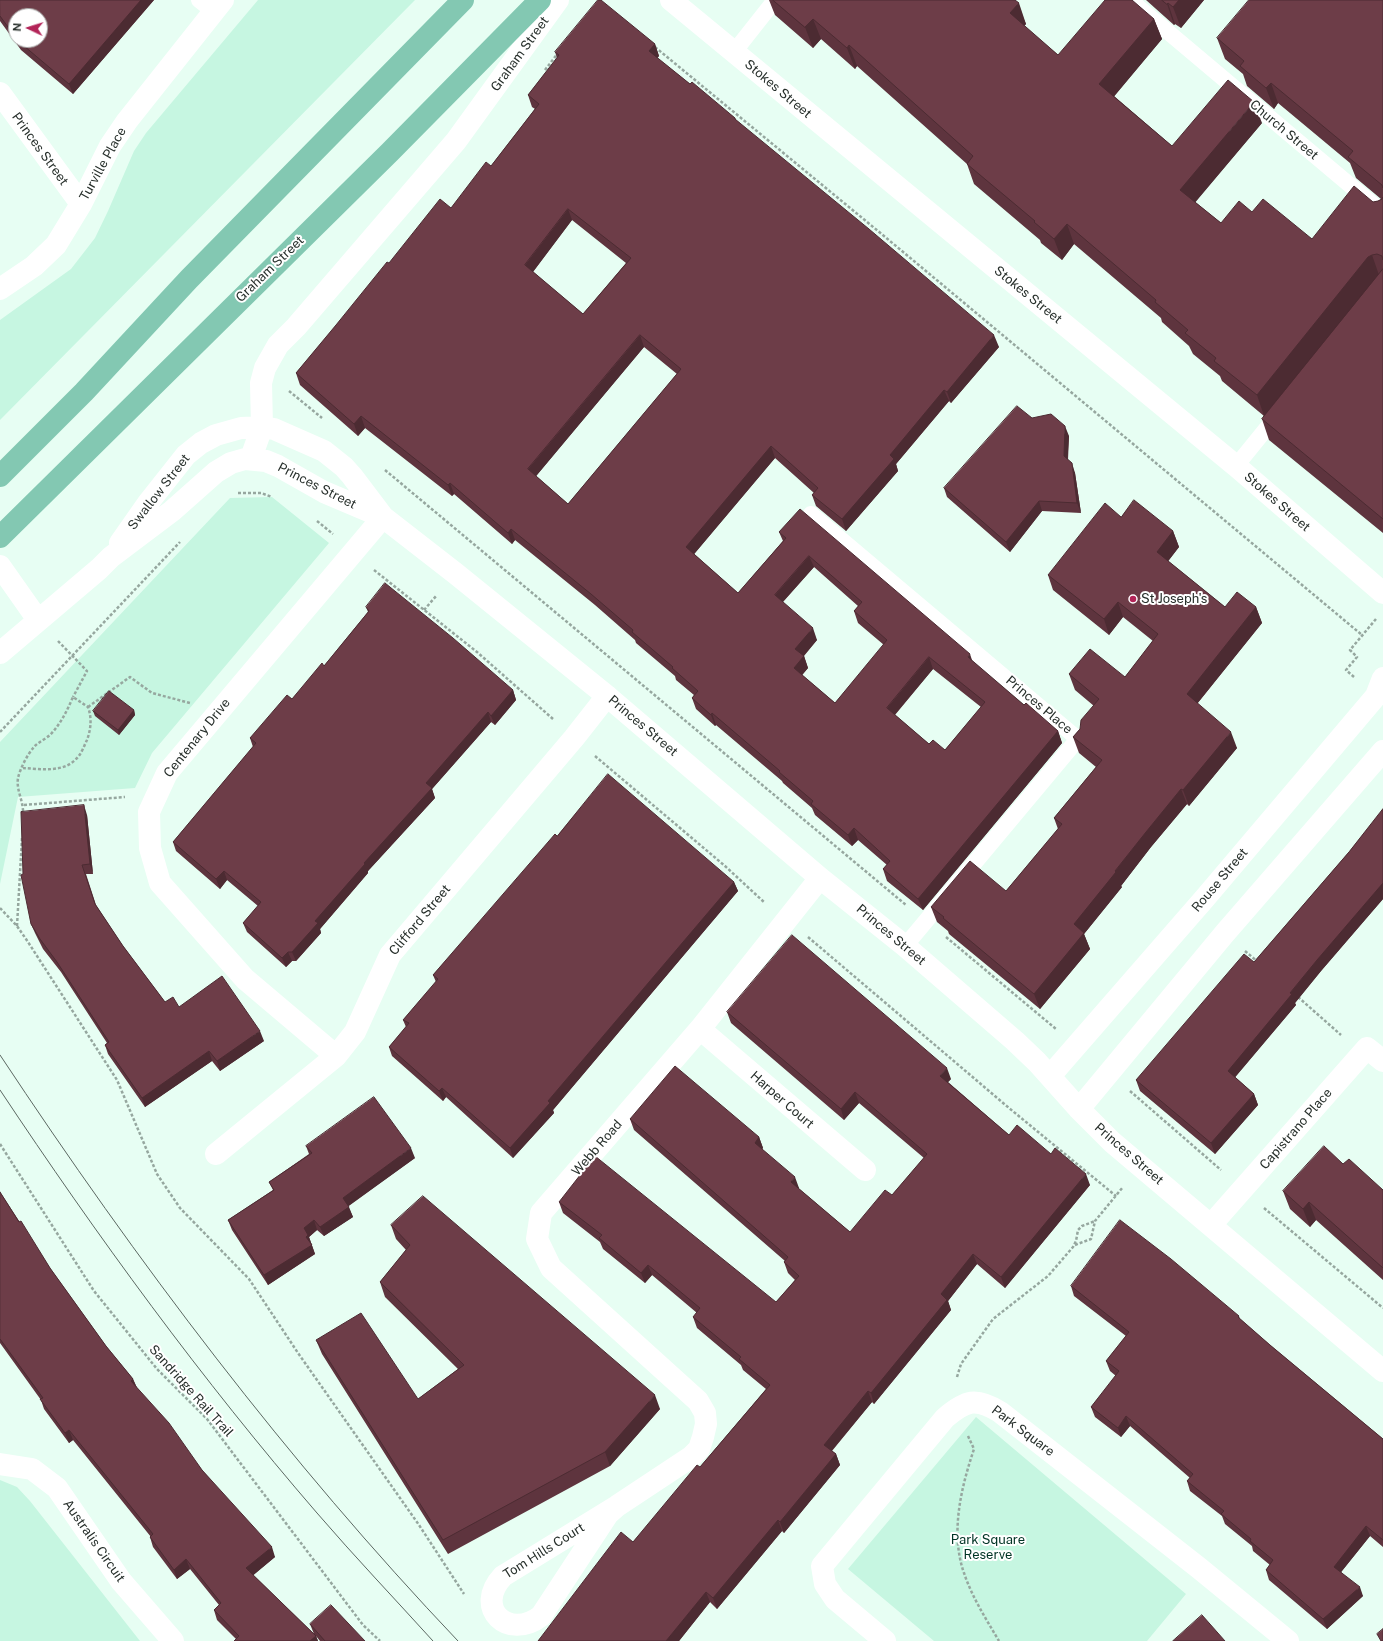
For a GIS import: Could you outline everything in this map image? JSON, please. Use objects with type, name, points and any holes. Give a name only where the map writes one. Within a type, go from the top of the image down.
[{"type":"main road","points":[[0,476],[84,392],[189,279],[463,0]]},
{"type":"main road","name":"Graham Street","points":[[0,537],[223,315],[390,152],[540,0]]},
{"type":"street","name":"Graham Street","points":[[251,458],[262,427],[261,383],[265,368],[273,352],[456,141],[558,0]]},
{"type":"street","name":"Stokes Street","points":[[671,0],[1236,466],[1383,593]]},
{"type":"street","name":"Turville Place","points":[[0,289],[34,266],[50,251],[81,204],[107,151],[126,121],[212,4]]},
{"type":"street","name":"Princes Street","points":[[0,93],[81,204]]},
{"type":"street","name":"Princes Street","points":[[262,427],[280,432],[328,453],[352,476],[383,517]]},
{"type":"street","name":"Swallow Street","points":[[0,652],[99,569],[110,557],[180,461],[195,448],[226,432],[241,428],[262,427]]},
{"type":"street","name":"Princes Street","points":[[251,458],[266,461],[278,466],[324,492],[383,517],[455,573],[607,696],[820,878],[905,946],[1015,1041],[1112,1142],[1383,1370]]},
{"type":"street","name":"Swallow Street","points":[[110,557],[172,511],[195,489],[224,466],[238,460],[251,458]]},
{"type":"street","name":"Centenary Drive","points":[[336,1056],[246,978],[160,883],[150,848],[150,812],[167,773],[383,517]]},
{"type":"street","points":[[0,566],[38,620]]},
{"type":"street","name":"Rouse Street","points":[[1050,1076],[1205,898],[1366,708],[1376,696],[1383,678]]},
{"type":"street","name":"Clifford Street","points":[[216,1154],[336,1056],[355,1032],[390,955],[574,738],[607,696]]},
{"type":"street","points":[[1079,1109],[1225,933],[1383,751]]},
{"type":"street","name":"Webb Road","points":[[703,1408],[693,1396],[551,1268],[537,1239],[541,1213],[700,1029],[820,878]]},
{"type":"street","name":"Harper Court","points":[[700,1029],[864,1170]]},
{"type":"street","points":[[1362,1053],[1367,1048],[1383,1061]]},
{"type":"street","name":"Capistrano Place","points":[[1211,1225],[1362,1053]]},
{"type":"street","name":"Park Square","points":[[885,1641],[835,1599],[825,1584],[822,1566],[945,1418],[958,1407],[968,1403],[980,1402],[1000,1412],[1199,1568],[1288,1641]]},
{"type":"street","name":"Tom Hills Court","points":[[617,1506],[608,1514],[542,1616],[528,1625],[519,1627],[506,1624],[498,1618],[493,1611],[491,1597],[494,1586],[502,1576],[617,1506],[686,1460],[699,1448],[703,1437],[706,1424],[703,1408]]},
{"type":"street","name":"Australis Circuit","points":[[0,1464],[32,1469],[57,1488],[121,1581],[173,1641]]},
{"type":"lane","points":[[734,52],[775,0]]},
{"type":"lane","name":"Church Street","points":[[1130,0],[1383,213]]},
{"type":"lane","points":[[1236,466],[1290,399]]},
{"type":"lane","name":"Princes Place","points":[[811,514],[1078,739],[905,946]]},
{"type":"path","points":[[654,47],[872,226],[1362,635]]},
{"type":"path","points":[[540,76],[560,51]]},
{"type":"path","points":[[286,388],[322,418]]},
{"type":"path","points":[[384,469],[1077,1046]]},
{"type":"path","points":[[233,493],[261,493],[274,497]]},
{"type":"path","points":[[316,520],[354,553],[477,652],[574,738],[725,866],[786,922],[815,942],[1009,1108],[1116,1196]]},
{"type":"path","points":[[0,732],[184,538]]},
{"type":"path","points":[[23,820],[24,805],[18,788],[19,777],[34,747],[50,735],[66,715],[73,697],[87,671],[38,620]]},
{"type":"path","points":[[88,707],[130,677],[152,693],[219,710]]},
{"type":"path","points":[[23,768],[48,770],[65,766],[77,759],[90,732],[91,716],[88,707],[73,697]]},
{"type":"path","points":[[24,805],[157,795]]},
{"type":"path","points":[[17,926],[22,836]]},
{"type":"path","points":[[0,908],[17,926],[117,1080],[157,1174],[180,1208],[249,1279],[302,1360],[419,1525],[465,1597]]},
{"type":"path","points":[[1225,933],[1258,963]]},
{"type":"path","points":[[1292,993],[1362,1053]]},
{"type":"path","points":[[1109,1073],[1383,1308]]},
{"type":"path","name":"Sandridge Rail Trail","points":[[0,1144],[94,1291],[156,1369],[207,1419],[363,1625],[380,1641]]},
{"type":"path","points":[[999,1641],[978,1606],[963,1572],[957,1539],[958,1516],[966,1472],[974,1450],[958,1407],[957,1376],[961,1364],[993,1319],[1048,1276],[1077,1243],[1091,1238],[1095,1221],[1127,1181]]},
{"type":"path","points":[[1073,1247],[1078,1230],[1082,1226],[1095,1221]]},
{"type":"green space","points":[[258,0],[415,0],[0,420],[0,320],[71,269],[95,238],[134,151],[146,133]]},
{"type":"green space","points":[[272,497],[329,543],[152,753],[135,788],[18,797],[0,884],[0,742],[230,498]]},
{"type":"green space","name":"Park Square Reserve","points":[[976,1417],[1186,1594],[1147,1641],[934,1641],[848,1569]]},
{"type":"green space","points":[[0,1480],[17,1487],[30,1501],[140,1641],[0,1641]]},
{"type":"building","points":[[0,0],[141,0],[69,84],[26,48],[48,48],[48,8],[8,8],[8,27],[0,16]]},
{"type":"building","points":[[598,0],[601,0],[655,44],[649,51],[690,84],[692,82],[994,335],[947,392],[944,390],[890,455],[894,459],[842,519],[812,495],[818,488],[771,446],[686,547],[738,593],[786,538],[779,532],[800,509],[970,654],[968,657],[1024,705],[1026,703],[1058,731],[918,899],[883,869],[890,861],[854,828],[848,835],[811,804],[813,801],[779,772],[780,771],[712,713],[711,715],[692,698],[698,691],[672,668],[673,667],[632,632],[633,630],[591,594],[511,529],[508,533],[450,483],[448,485],[361,416],[354,424],[296,373],[387,262],[389,263],[440,199],[451,208],[486,162],[491,166],[539,104],[528,95],[559,55],[555,52]],"holes":[[[568,209],[631,258],[583,314],[525,265]],[[640,335],[681,369],[568,504],[528,469]],[[809,556],[862,602],[854,611],[887,640],[835,703],[794,668],[804,656],[795,649],[813,628],[775,595]],[[929,657],[985,702],[945,750],[933,740],[929,744],[887,708]]]},
{"type":"building","points":[[773,0],[1015,0],[1019,3],[1010,13],[1058,55],[1105,0],[1132,0],[1154,19],[1099,84],[1172,146],[1228,80],[1254,102],[1180,190],[1221,223],[1239,201],[1252,212],[1263,199],[1312,239],[1354,186],[1373,202],[1382,199],[1383,197],[1383,260],[1382,256],[1377,254],[1368,257],[1257,395],[1214,361],[1216,358],[1185,333],[1188,330],[1155,302],[1156,300],[1067,224],[1054,239],[1034,222],[1035,221],[967,164],[973,156],[849,45],[847,48],[813,19],[805,27]]},
{"type":"building","points":[[1162,0],[1179,0],[1173,7]]},
{"type":"building","points":[[1249,0],[1383,0],[1383,188],[1382,185],[1348,157],[1353,151],[1271,83],[1266,88],[1240,66],[1244,61],[1217,38]]},
{"type":"building","points":[[1383,269],[1383,519],[1262,419]]},
{"type":"building","points":[[1017,406],[1032,418],[1051,414],[1065,426],[1064,456],[1072,463],[1077,503],[1039,501],[1006,542],[944,488]]},
{"type":"building","points":[[1134,500],[1173,531],[1157,552],[1225,607],[1237,592],[1256,607],[1187,694],[1231,732],[1183,790],[1181,789],[1074,924],[1084,933],[1034,994],[931,907],[970,861],[1006,891],[1062,824],[1054,818],[1102,760],[1073,737],[1080,729],[1081,720],[1099,699],[1069,674],[1090,649],[1125,677],[1158,634],[1118,602],[1104,619],[1048,575],[1105,503],[1121,517]]},
{"type":"building","points":[[385,583],[453,638],[513,690],[491,716],[488,712],[426,783],[432,788],[364,863],[365,864],[315,921],[318,923],[292,952],[288,952],[282,958],[243,923],[261,902],[224,871],[216,879],[173,842],[256,743],[250,738],[287,695],[292,699],[322,663],[324,666],[369,611],[366,607]]},
{"type":"building","points":[[109,691],[134,710],[118,730],[93,711]]},
{"type":"building","points":[[608,774],[734,882],[548,1101],[550,1103],[510,1148],[442,1088],[439,1091],[389,1047],[409,1023],[403,1020],[438,979],[433,975],[555,834],[557,836]]},
{"type":"building","points":[[84,805],[90,864],[82,865],[95,904],[123,946],[165,1002],[173,997],[179,1007],[222,976],[260,1031],[217,1061],[209,1051],[142,1098],[105,1045],[109,1042],[31,924],[21,875],[23,874],[21,812]]},
{"type":"building","points":[[1383,809],[1383,883],[1317,960],[1290,993],[1292,994],[1228,1071],[1254,1094],[1211,1143],[1136,1080],[1244,954],[1254,962],[1349,852]]},
{"type":"building","points":[[792,935],[947,1068],[940,1076],[1009,1135],[1017,1125],[1051,1154],[1055,1148],[1086,1174],[1001,1277],[973,1254],[941,1294],[947,1300],[871,1393],[868,1391],[824,1445],[836,1454],[780,1522],[778,1520],[713,1598],[706,1592],[666,1641],[538,1641],[621,1532],[633,1542],[697,1465],[700,1467],[770,1385],[739,1359],[741,1357],[693,1317],[700,1308],[648,1265],[641,1273],[599,1238],[602,1235],[559,1202],[595,1156],[776,1302],[799,1276],[784,1262],[788,1257],[630,1119],[675,1066],[759,1137],[755,1143],[795,1177],[791,1182],[850,1232],[885,1190],[892,1195],[927,1154],[855,1092],[841,1109],[727,1012]]},
{"type":"building","points":[[374,1097],[411,1148],[343,1198],[349,1207],[320,1227],[314,1220],[304,1228],[308,1235],[306,1237],[312,1245],[264,1275],[228,1220],[274,1190],[269,1182],[312,1153],[306,1146]]},
{"type":"building","points":[[1324,1146],[1343,1164],[1349,1159],[1383,1190],[1383,1268],[1309,1202],[1303,1209],[1283,1191]]},
{"type":"building","points":[[0,1192],[19,1222],[21,1221],[50,1268],[106,1346],[133,1379],[131,1381],[169,1423],[202,1470],[272,1547],[246,1568],[316,1636],[310,1641],[234,1641],[239,1636],[214,1610],[221,1603],[186,1559],[174,1570],[150,1537],[153,1534],[69,1430],[65,1433],[40,1399],[43,1398],[0,1339]]},
{"type":"building","points":[[423,1196],[655,1395],[605,1452],[443,1540],[316,1340],[361,1313],[418,1399],[464,1365],[380,1282],[410,1245],[391,1225]]},
{"type":"building","points":[[1120,1220],[1171,1259],[1239,1316],[1238,1317],[1270,1345],[1383,1439],[1383,1540],[1366,1526],[1334,1567],[1360,1587],[1323,1619],[1266,1570],[1273,1560],[1221,1514],[1224,1511],[1187,1481],[1193,1474],[1126,1416],[1118,1428],[1091,1407],[1119,1371],[1106,1361],[1129,1332],[1071,1286]]},
{"type":"building","points":[[331,1605],[365,1641],[325,1641],[310,1624]]},
{"type":"building","points":[[1202,1615],[1225,1641],[1173,1641]]},
{"type":"building","points":[[1383,1629],[1383,1641],[1381,1641],[1377,1634]]},
{"type":"tram line","points":[[0,1055],[105,1209],[216,1358],[334,1503],[395,1573],[458,1641]]},
{"type":"tram line","points":[[0,1090],[74,1199],[192,1359],[274,1463],[331,1529],[433,1641]]},
{"type":"place","name":"St Joseph's","points":[[1133,599]]}]
